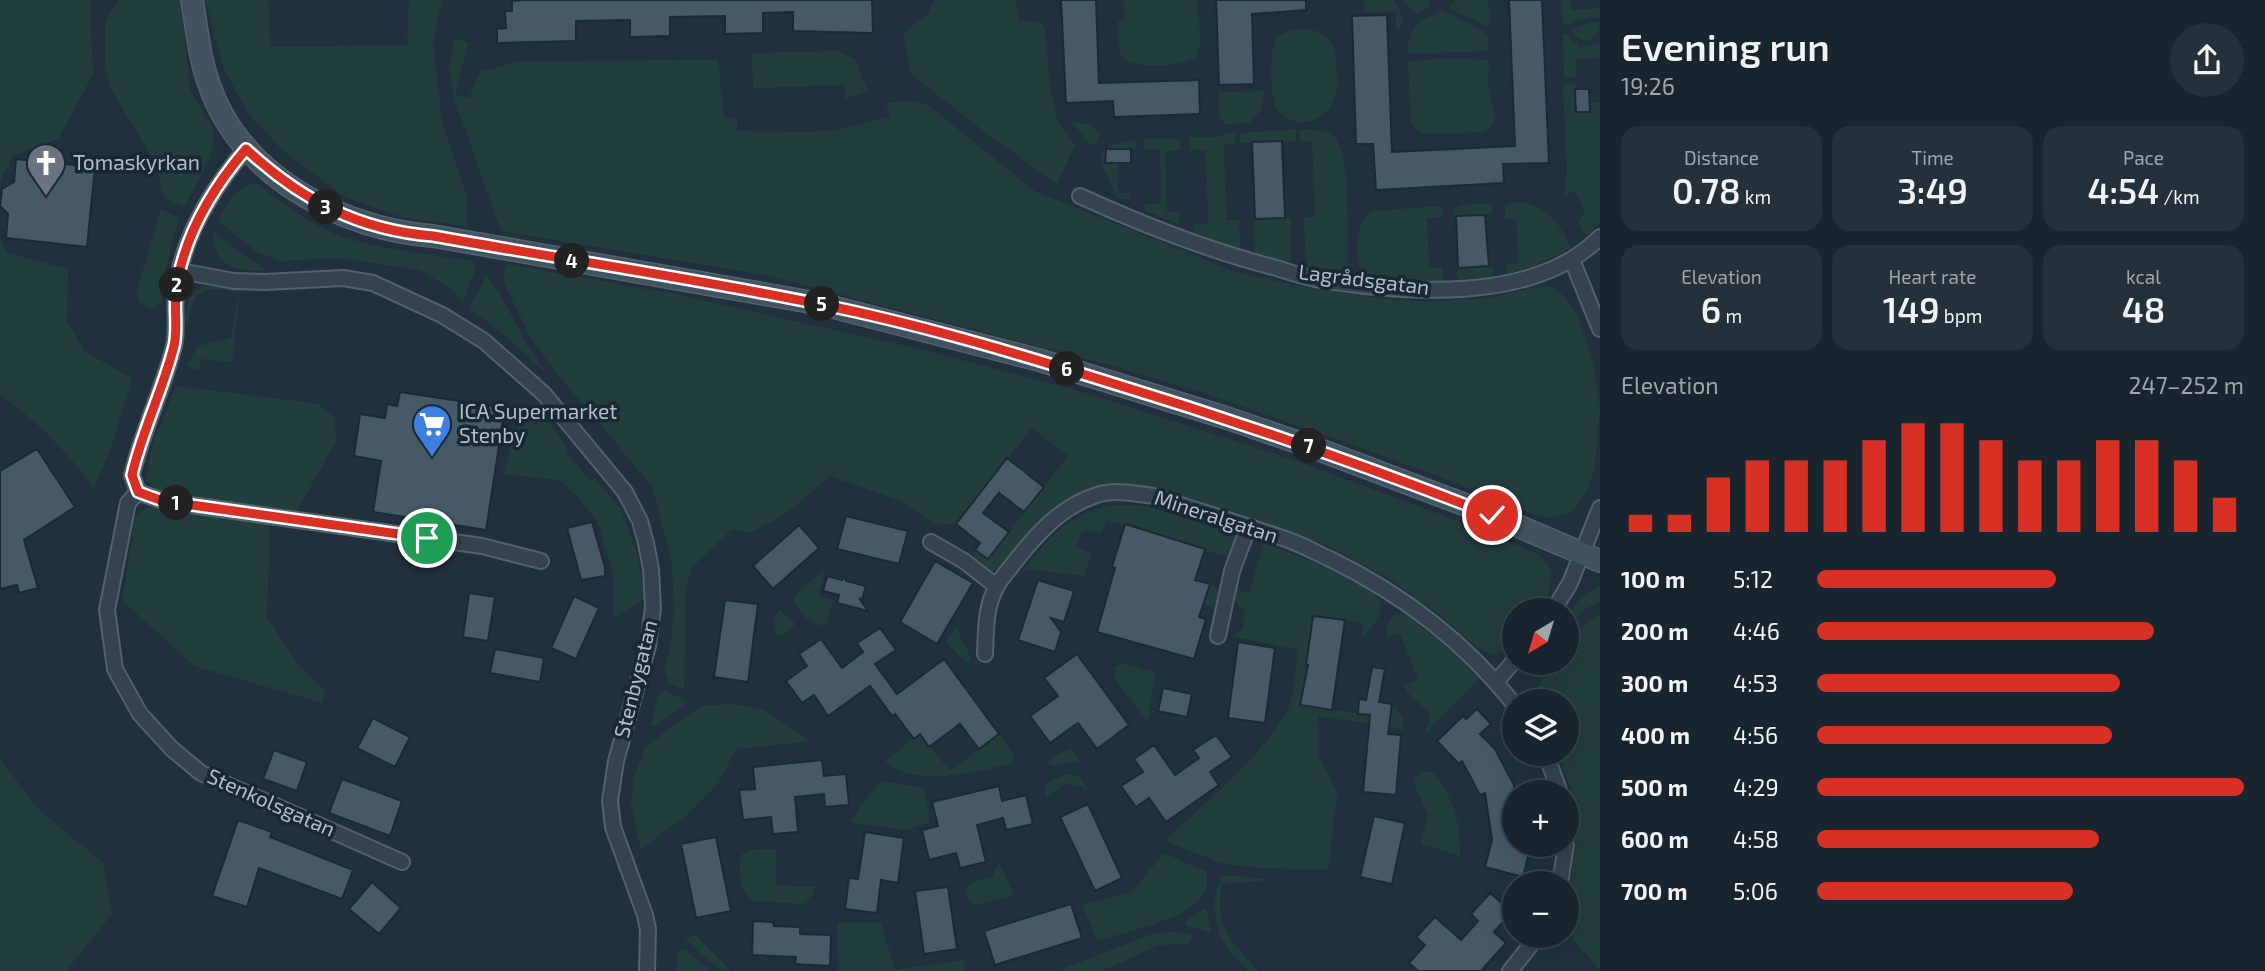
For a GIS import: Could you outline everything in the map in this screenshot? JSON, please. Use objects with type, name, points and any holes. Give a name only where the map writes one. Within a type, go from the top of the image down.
[{"type":"main road","points":[[192,0],[198,47],[209,87],[227,122],[246,149],[295,191],[362,223],[407,234],[433,236],[821,304],[1052,364],[1269,432],[1403,480],[1590,556]]},
{"type":"street","points":[[246,149],[222,178],[198,221],[180,271],[176,291],[175,342],[132,475],[138,492],[163,501],[482,546],[541,561]]},
{"type":"street","name":"Lagrådsgatan","points":[[1080,196],[1238,258],[1314,278],[1386,287],[1456,290],[1502,285],[1539,275],[1572,260],[1600,237]]},
{"type":"street","points":[[1572,260],[1600,329]]},
{"type":"street","name":"Stenbygatan","points":[[180,271],[234,281],[342,278],[373,283],[442,315],[484,341],[544,394],[625,492],[640,521],[646,543],[651,569],[653,608],[648,646],[616,761],[610,802],[613,827],[645,915],[648,929],[647,971]]},
{"type":"street","name":"Stenkolsgatan","points":[[138,492],[128,503],[107,610],[115,669],[140,714],[173,750],[201,773],[402,862]]},
{"type":"street","name":"Mineralgatan","points":[[985,654],[988,610],[996,586],[1042,528],[1094,496],[1112,492],[1153,496],[1306,548],[1356,572],[1415,607],[1449,635],[1502,689]]},
{"type":"street","points":[[1561,598],[1590,556],[1600,508]]},
{"type":"street","points":[[1218,636],[1232,571],[1248,528]]},
{"type":"street","points":[[931,542],[964,561],[996,586]]},
{"type":"street","points":[[1496,682],[1502,675]]},
{"type":"street","points":[[1510,971],[1528,948]]},
{"type":"green space","points":[[0,0],[90,0],[93,74],[58,139],[12,156],[0,182]]},
{"type":"green space","points":[[119,0],[181,0],[190,90],[212,127],[214,143],[207,165],[184,207],[164,197],[158,174],[146,147],[111,89],[105,67],[105,21]]},
{"type":"green space","points":[[205,0],[268,0],[271,47],[407,45],[409,0],[442,0],[433,42],[442,122],[467,197],[466,226],[400,217],[345,197],[283,151],[248,113],[225,71]]},
{"type":"green space","points":[[934,0],[1016,0],[1019,21],[1040,22],[1045,27],[1050,87],[1058,123],[1075,145],[1057,184],[911,74],[903,33],[928,14]]},
{"type":"green space","points":[[1123,0],[1197,0],[1200,37],[1197,55],[1183,63],[1159,66],[1126,60],[1121,55],[1119,43],[1118,21],[1125,20]]},
{"type":"green space","points":[[1364,0],[1394,0],[1403,18],[1399,30],[1396,29],[1396,12],[1365,12]]},
{"type":"green space","points":[[1404,0],[1428,0],[1431,6],[1416,15]]},
{"type":"green space","points":[[1456,0],[1488,0],[1490,23],[1487,25],[1452,11],[1449,7]]},
{"type":"green space","points":[[1561,0],[1571,0],[1572,10],[1600,8],[1600,17],[1576,20],[1567,26],[1562,23]]},
{"type":"green space","points":[[1442,10],[1482,30],[1488,36],[1489,51],[1407,54],[1410,36],[1416,26]]},
{"type":"green space","points":[[1596,21],[1600,26],[1594,36],[1586,41],[1575,37],[1571,29]]},
{"type":"green space","points":[[1305,28],[1324,35],[1333,46],[1337,80],[1332,104],[1325,113],[1306,122],[1286,117],[1277,109],[1271,64],[1276,40],[1289,31]]},
{"type":"green space","points":[[1563,34],[1567,34],[1580,48],[1600,43],[1600,58],[1576,59],[1576,77],[1564,77]]},
{"type":"green space","points":[[455,38],[468,43],[455,94],[469,98],[480,72],[521,61],[718,60],[724,118],[737,118],[737,131],[836,130],[890,117],[886,103],[912,101],[929,106],[1036,192],[1233,271],[1294,285],[1385,299],[1429,302],[1490,298],[1539,286],[1552,287],[1565,297],[1578,317],[1593,362],[1600,407],[1595,464],[1589,487],[1574,511],[1551,518],[1532,514],[1328,436],[1194,390],[1109,365],[770,276],[501,231],[454,98],[449,70]]},
{"type":"green space","points":[[838,51],[856,60],[868,91],[845,99],[845,85],[753,88],[752,53]]},
{"type":"green space","points":[[1444,58],[1489,60],[1488,83],[1495,118],[1492,126],[1484,132],[1426,134],[1415,129],[1411,121],[1408,62]]},
{"type":"green space","points":[[1576,83],[1576,112],[1589,112],[1590,103],[1600,103],[1600,223],[1589,233],[1583,233],[1578,221],[1585,211],[1575,191],[1564,196],[1567,170],[1563,84]]},
{"type":"green space","points":[[1265,91],[1260,111],[1249,123],[1225,124],[1220,119],[1218,92]]},
{"type":"green space","points":[[1071,121],[1090,125],[1100,134],[1097,143],[1090,144]]},
{"type":"green space","points":[[1296,129],[1296,141],[1240,143],[1240,133]]},
{"type":"green space","points":[[1299,130],[1328,133],[1336,139],[1341,149],[1347,202],[1348,271],[1344,274],[1308,267],[1306,264],[1304,218],[1315,217],[1312,141],[1300,141]]},
{"type":"green space","points":[[1235,132],[1235,143],[1224,144],[1226,220],[1239,220],[1240,247],[1236,248],[1194,232],[1194,224],[1208,223],[1206,150],[1190,150],[1189,137],[1212,137]]},
{"type":"green space","points":[[1144,139],[1179,139],[1181,150],[1165,151],[1167,212],[1179,212],[1179,224],[1145,211],[1144,204],[1161,204],[1160,150],[1144,149]]},
{"type":"green space","points":[[1135,140],[1136,149],[1106,149]]},
{"type":"green space","points":[[1106,149],[1105,162],[1118,163],[1118,193],[1130,193],[1130,200],[1117,197],[1101,158]]},
{"type":"green space","points":[[257,183],[310,221],[344,237],[391,249],[472,261],[475,270],[463,303],[452,290],[420,270],[339,258],[280,261],[257,252],[218,221],[237,192]]},
{"type":"green space","points":[[1523,202],[1547,213],[1563,232],[1571,248],[1535,266],[1506,274],[1506,265],[1519,263],[1516,219],[1505,219],[1505,205]]},
{"type":"green space","points":[[1488,204],[1492,207],[1492,214],[1453,216],[1454,210],[1459,206]]},
{"type":"green space","points":[[1441,206],[1444,217],[1427,218],[1429,268],[1442,268],[1443,277],[1440,281],[1365,276],[1360,272],[1359,231],[1371,211]]},
{"type":"green space","points":[[161,209],[179,218],[166,266],[162,303],[152,309],[140,303],[136,293]]},
{"type":"green space","points":[[1291,218],[1291,263],[1255,253],[1254,219]]},
{"type":"green space","points":[[213,232],[267,271],[237,268],[222,260],[214,244]]},
{"type":"green space","points":[[0,239],[7,253],[68,269],[67,322],[85,352],[132,378],[111,448],[94,488],[51,438],[0,395]]},
{"type":"green space","points":[[506,264],[679,295],[924,350],[1082,392],[1291,459],[1472,526],[1539,555],[1552,570],[1548,596],[1502,598],[1502,651],[1495,655],[1478,648],[1443,617],[1392,580],[1325,544],[1174,493],[1125,483],[1092,487],[1064,501],[1037,522],[1001,568],[992,572],[979,564],[975,550],[988,559],[1068,456],[1032,428],[956,524],[935,525],[904,502],[830,476],[784,515],[749,533],[732,529],[693,566],[686,586],[684,690],[670,683],[665,671],[674,608],[672,563],[652,486],[554,370],[530,336],[503,281]]},
{"type":"green space","points":[[1489,266],[1493,269],[1493,276],[1459,280],[1456,275],[1459,268]]},
{"type":"green space","points":[[487,276],[547,374],[502,333],[469,308]]},
{"type":"green space","points":[[205,286],[240,287],[232,362],[200,359],[199,371],[187,365],[198,346],[231,338],[239,292],[217,289],[202,292],[193,303],[188,324],[185,324],[191,297]]},
{"type":"green space","points":[[176,386],[319,404],[335,419],[336,441],[297,511],[157,492],[146,480],[152,447]]},
{"type":"green space","points":[[535,410],[548,420],[568,450],[566,451],[590,481],[595,478],[621,509],[638,556],[644,599],[614,618],[613,574],[598,523],[580,499],[560,480],[504,474],[515,429]]},
{"type":"green space","points":[[1115,505],[1146,506],[1227,531],[1236,536],[1237,546],[1231,558],[1106,520],[1102,532],[1082,531],[1076,547],[1091,553],[1084,576],[1025,569],[1063,527],[1087,513]]},
{"type":"green space","points":[[151,507],[270,523],[267,617],[298,664],[325,691],[322,703],[194,666],[122,600],[136,515]]},
{"type":"green space","points":[[1264,543],[1348,579],[1370,591],[1379,601],[1378,618],[1362,636],[1363,623],[1313,616],[1311,649],[1300,705],[1390,718],[1392,704],[1402,716],[1404,729],[1318,716],[1319,757],[1337,793],[1328,870],[1259,868],[1221,863],[1165,841],[1250,760],[1278,725],[1291,703],[1298,650],[1232,636],[1243,628],[1245,610],[1235,603],[1237,590],[1249,593]]},
{"type":"green space","points":[[825,569],[819,596],[833,600],[826,626],[806,618],[794,600],[798,592]]},
{"type":"green space","points":[[1210,584],[1217,589],[1221,597],[1216,609],[1193,599],[1195,595],[1205,598]]},
{"type":"green space","points":[[1600,586],[1600,602],[1579,615],[1579,600]]},
{"type":"green space","points":[[780,610],[794,622],[794,626],[776,636],[775,618]]},
{"type":"green space","points":[[1404,614],[1446,646],[1479,680],[1425,733],[1431,714],[1407,692],[1405,685],[1418,680],[1400,633],[1387,637],[1387,627],[1391,620],[1395,615]]},
{"type":"green space","points":[[1600,615],[1600,970],[1579,947],[1579,871],[1573,871],[1574,857],[1579,857],[1579,780],[1567,780],[1562,766],[1579,766],[1579,689],[1536,689],[1544,676],[1579,675],[1579,632],[1589,620]]},
{"type":"green space","points":[[958,624],[961,640],[971,659],[967,663],[946,642]]},
{"type":"green space","points":[[1123,663],[1155,673],[1148,722],[1115,677],[1115,667]]},
{"type":"green space","points":[[665,690],[688,702],[655,726],[651,726],[659,692]]},
{"type":"green space","points":[[732,704],[763,710],[810,741],[736,749],[719,782],[684,817],[641,849],[631,804],[634,776],[645,748],[701,706]]},
{"type":"green space","points":[[920,734],[950,771],[999,734],[1014,756],[1010,764],[945,776],[911,774],[885,761]]},
{"type":"green space","points":[[1071,748],[1080,761],[1053,766],[1046,762],[1053,756]]},
{"type":"green space","points":[[0,759],[38,809],[103,863],[112,914],[66,971],[0,971]]},
{"type":"green space","points":[[1422,772],[1432,772],[1450,800],[1459,833],[1460,856],[1421,844],[1428,816],[1414,778]]},
{"type":"green space","points":[[1068,774],[1080,777],[1089,790],[1066,783],[1046,798],[1045,787],[1048,782]]},
{"type":"green space","points":[[880,781],[925,788],[929,822],[905,830],[850,822]]},
{"type":"green space","points":[[776,849],[776,885],[815,887],[805,904],[752,901],[745,892],[740,873],[741,855],[750,850]]},
{"type":"green space","points":[[1164,853],[1207,872],[1204,894],[1184,911],[1170,918],[1097,941],[1082,905],[1132,892]]},
{"type":"green space","points":[[999,863],[1014,895],[976,905],[969,902],[966,894],[968,885],[992,877]]},
{"type":"green space","points":[[1232,875],[1269,880],[1222,884],[1220,899],[1220,912],[1227,932],[1258,971],[1248,971],[1235,957],[1223,941],[1217,926],[1215,900],[1219,884],[1222,877]]},
{"type":"green space","points":[[1204,909],[1207,912],[1209,933],[1187,925],[1186,921]]},
{"type":"green space","points":[[881,922],[895,970],[964,960],[965,971],[839,971],[837,923]]},
{"type":"green space","points":[[1178,932],[1194,936],[1189,944],[1159,945],[1102,971],[1058,971],[1154,933]]},
{"type":"green space","points":[[695,935],[731,971],[712,963],[685,938]]},
{"type":"green space","points":[[685,950],[710,971],[677,971],[677,955]]},
{"type":"building","points":[[872,0],[873,33],[793,31],[793,12],[763,13],[763,33],[725,34],[725,16],[670,17],[670,36],[630,37],[630,20],[576,21],[576,41],[497,43],[497,29],[506,28],[505,11],[512,11],[512,1]]},
{"type":"building","points":[[1061,0],[1096,0],[1099,83],[1199,80],[1200,114],[1114,117],[1113,101],[1066,103]]},
{"type":"building","points":[[1216,0],[1306,0],[1306,10],[1252,14],[1254,84],[1219,85]]},
{"type":"building","points":[[1509,0],[1542,0],[1549,163],[1503,164],[1504,183],[1376,190],[1373,144],[1356,144],[1352,16],[1387,15],[1392,152],[1515,146]]},
{"type":"building","points":[[1575,89],[1589,89],[1590,112],[1576,112]]},
{"type":"building","points":[[1282,141],[1285,218],[1255,219],[1252,142]]},
{"type":"building","points":[[1106,149],[1131,149],[1131,163],[1105,163]]},
{"type":"building","name":"Tomaskyrkan","points":[[16,159],[95,167],[87,247],[6,238],[8,214],[0,206],[2,189],[14,182]]},
{"type":"building","points":[[1485,215],[1489,266],[1458,268],[1456,216]]},
{"type":"building","name":"ICA Supermarket Stenby","points":[[400,392],[505,408],[486,530],[373,512],[381,461],[354,456],[360,414],[385,418],[387,404],[397,406]]},
{"type":"building","points":[[37,449],[75,507],[24,540],[38,588],[19,593],[17,585],[0,589],[0,471]]},
{"type":"building","points":[[1007,458],[1044,487],[1024,512],[999,493],[983,513],[1009,532],[988,559],[975,550],[980,543],[956,524]]},
{"type":"building","points":[[846,516],[908,531],[899,564],[837,549]]},
{"type":"building","points":[[592,522],[605,567],[605,576],[581,580],[567,528]]},
{"type":"building","points":[[1125,524],[1205,549],[1195,580],[1210,584],[1199,617],[1206,619],[1194,659],[1097,632]]},
{"type":"building","points":[[799,525],[819,548],[773,589],[753,566]]},
{"type":"building","points":[[935,561],[973,583],[937,644],[900,622]]},
{"type":"building","points":[[827,576],[842,580],[843,576],[846,581],[866,586],[862,600],[859,598],[868,611],[837,603],[839,595],[823,591]]},
{"type":"building","points":[[1038,580],[1074,591],[1064,622],[1051,618],[1061,632],[1055,652],[1018,640]]},
{"type":"building","points":[[469,593],[495,597],[488,641],[463,637]]},
{"type":"building","points":[[574,596],[599,608],[576,659],[551,648]]},
{"type":"building","points":[[725,600],[758,604],[748,682],[714,677]]},
{"type":"building","points":[[1313,616],[1345,620],[1332,710],[1300,705],[1308,665]]},
{"type":"building","points":[[880,628],[896,650],[875,664],[897,694],[944,659],[999,734],[979,749],[960,724],[929,747],[920,734],[914,739],[895,714],[892,716],[870,686],[828,716],[814,695],[802,703],[786,681],[807,666],[799,654],[821,639],[842,668],[863,652],[857,643]]},
{"type":"building","points":[[1238,642],[1275,648],[1265,723],[1228,718]]},
{"type":"building","points":[[495,649],[544,658],[540,682],[490,673]]},
{"type":"building","points":[[1077,654],[1129,725],[1097,749],[1078,723],[1050,743],[1030,716],[1058,696],[1044,678]]},
{"type":"building","points":[[1372,667],[1385,669],[1379,702],[1392,704],[1388,734],[1401,735],[1396,795],[1363,792],[1370,715],[1358,714],[1359,699],[1366,700]]},
{"type":"building","points":[[1163,688],[1192,694],[1187,717],[1158,711]]},
{"type":"building","points":[[1477,709],[1491,724],[1480,734],[1495,749],[1511,780],[1502,780],[1502,857],[1528,857],[1524,871],[1502,871],[1485,867],[1492,840],[1485,793],[1480,795],[1462,761],[1459,764],[1437,741],[1463,716],[1466,719]]},
{"type":"building","points":[[373,718],[410,737],[395,767],[357,748]]},
{"type":"building","points":[[1216,735],[1232,757],[1210,772],[1219,785],[1166,822],[1149,798],[1136,807],[1121,786],[1143,772],[1134,759],[1154,745],[1175,775],[1199,758],[1193,750]]},
{"type":"building","points":[[274,750],[307,762],[297,791],[263,779]]},
{"type":"building","points":[[822,760],[824,776],[846,774],[849,805],[825,807],[824,794],[795,797],[798,832],[773,834],[771,817],[743,820],[739,790],[755,789],[753,767]]},
{"type":"building","points":[[342,779],[402,801],[390,836],[329,813]]},
{"type":"building","points":[[999,786],[1002,801],[1026,795],[1033,824],[1006,830],[1003,818],[977,825],[986,862],[960,868],[956,853],[929,860],[922,830],[938,826],[932,802]]},
{"type":"building","points":[[1088,804],[1122,878],[1095,891],[1060,817]]},
{"type":"building","points":[[1374,816],[1405,823],[1392,884],[1360,877]]},
{"type":"building","points":[[238,820],[272,832],[270,837],[353,870],[342,899],[259,868],[247,907],[212,896]]},
{"type":"building","points":[[865,832],[904,838],[898,883],[881,880],[877,913],[845,909],[849,878],[858,879]]},
{"type":"building","points":[[716,837],[731,911],[696,918],[681,844]]},
{"type":"building","points":[[372,882],[401,908],[379,934],[349,909]]},
{"type":"building","points":[[948,887],[957,949],[924,954],[915,891]]},
{"type":"building","points":[[1490,893],[1502,903],[1502,923],[1494,932],[1502,939],[1502,947],[1481,971],[1418,971],[1409,963],[1425,945],[1416,937],[1435,917],[1461,940],[1478,921],[1471,914]]},
{"type":"building","points":[[1071,904],[1082,938],[995,965],[984,931]]},
{"type":"building","points":[[753,921],[773,922],[774,926],[800,927],[800,934],[831,935],[830,966],[795,964],[796,957],[752,955]]},
{"type":"place","name":"Tomaskyrkan","points":[[46,197]]},
{"type":"place","name":"ICA Supermarket Stenby","points":[[432,458]]},
{"type":"route","points":[[427,538],[163,501],[138,492],[132,475],[175,342],[176,291],[180,271],[194,228],[222,178],[246,149],[295,191],[362,223],[407,234],[433,236],[821,304],[939,333],[1039,360],[1230,419],[1403,480],[1492,515]]}]
